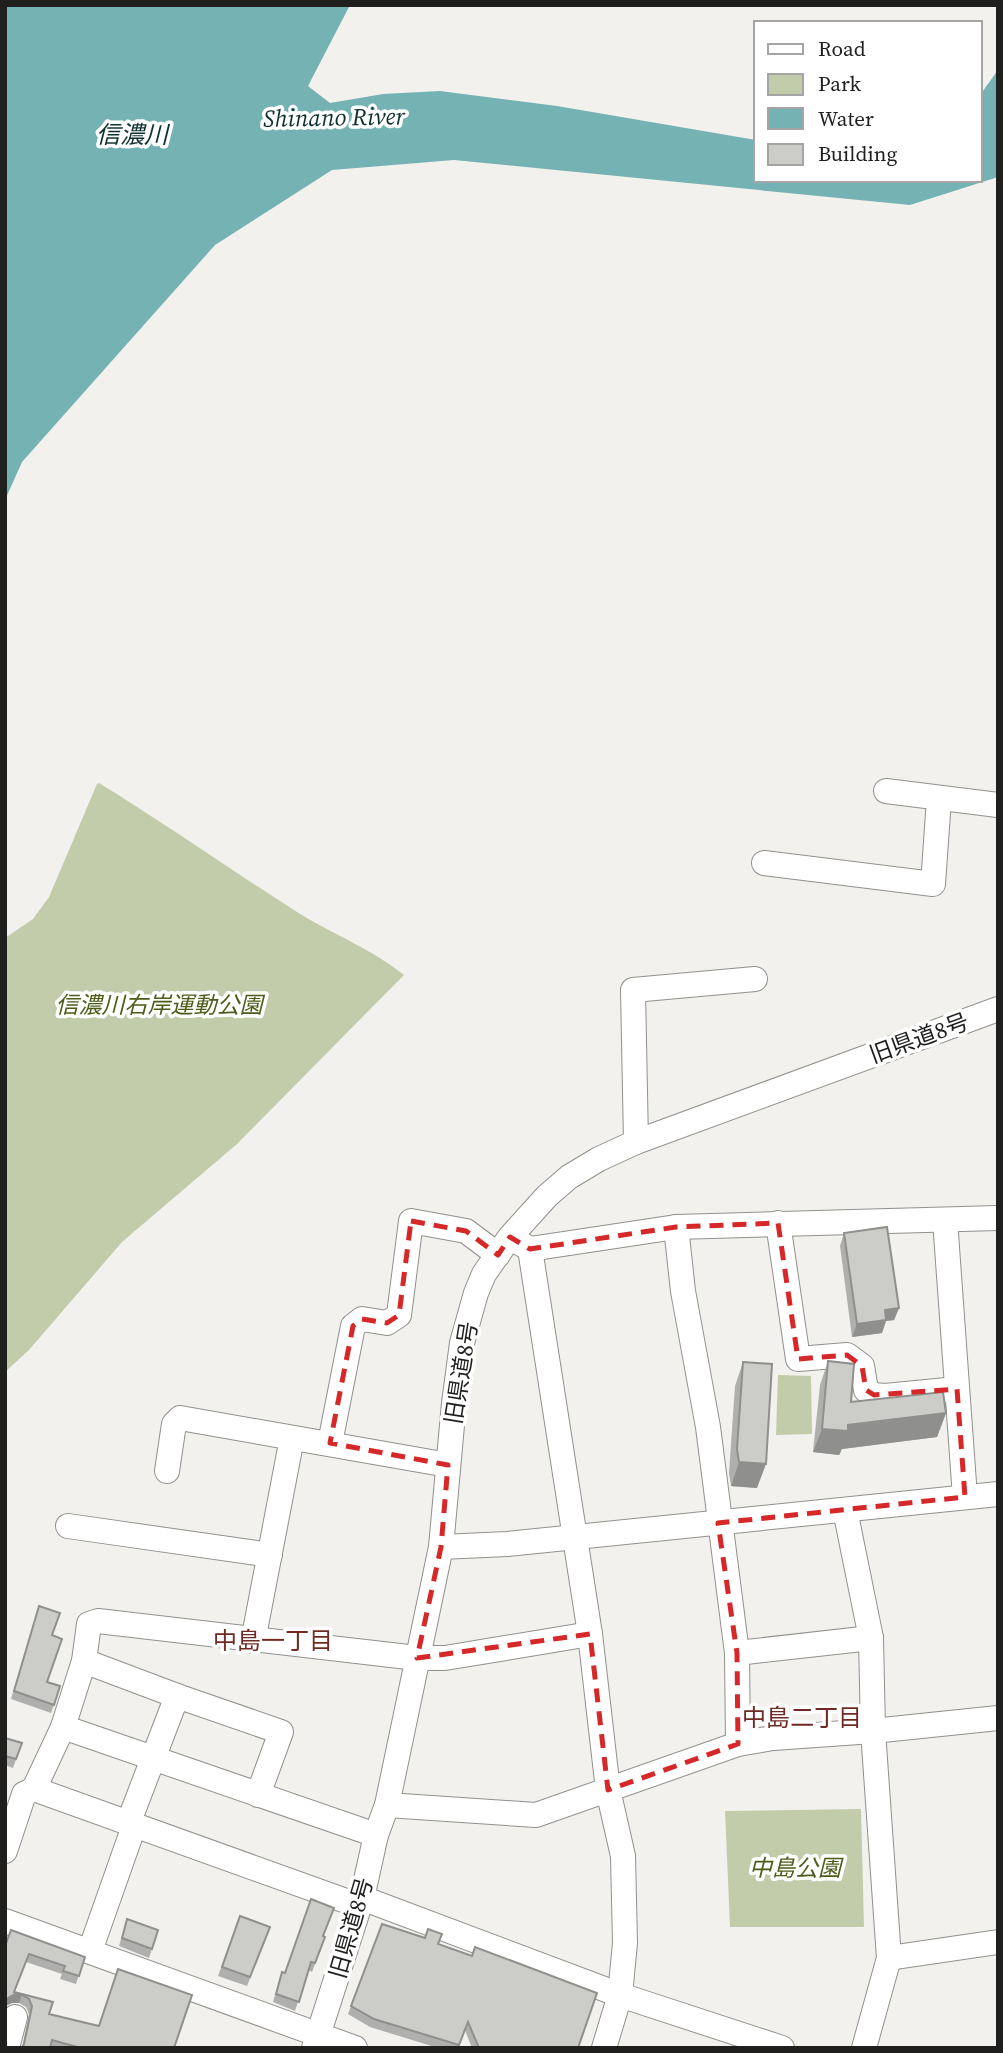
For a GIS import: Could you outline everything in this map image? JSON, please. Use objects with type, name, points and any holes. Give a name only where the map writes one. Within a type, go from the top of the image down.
[{"type":"street","points":[[886,791],[998,805]]},
{"type":"street","points":[[764,863],[933,884],[939,799]]},
{"type":"street","points":[[636,1142],[634,990],[755,979]]},
{"type":"street","name":"旧県道8号","points":[[317,2042],[361,1902],[376,1835],[387,1805],[441,1547],[462,1343],[484,1274],[513,1247],[547,1196],[569,1177],[599,1159],[636,1142],[998,1009]]},
{"type":"street","points":[[330,1443],[353,1326],[362,1319],[387,1323],[399,1315],[411,1221],[466,1231],[513,1247],[676,1227],[998,1218]]},
{"type":"street","points":[[944,1220],[965,1497]]},
{"type":"street","points":[[778,1223],[798,1360],[847,1355],[862,1366],[866,1390],[874,1395],[957,1389]]},
{"type":"street","points":[[676,1227],[684,1291],[708,1427],[718,1523],[737,1653],[738,1744]]},
{"type":"street","points":[[513,1247],[557,1415],[590,1634],[608,1790],[623,1856],[625,1943],[620,1994],[604,2048]]},
{"type":"street","points":[[167,1471],[174,1423],[180,1418],[448,1465]]},
{"type":"street","points":[[253,1641],[292,1438]]},
{"type":"street","points":[[441,1547],[507,1544],[965,1497],[997,1498]]},
{"type":"street","points":[[845,1510],[871,1638],[873,1731],[889,1958],[864,2048]]},
{"type":"street","points":[[68,1526],[270,1555]]},
{"type":"street","points":[[5,1851],[24,1794],[34,1789],[63,1727],[84,1661],[89,1624],[98,1621],[417,1658],[444,1658],[590,1634]]},
{"type":"street","points":[[737,1653],[871,1638]]},
{"type":"street","points":[[84,1661],[281,1732],[258,1795]]},
{"type":"street","points":[[90,1951],[152,1758],[177,1696]]},
{"type":"street","points":[[387,1805],[536,1815],[738,1744],[774,1738],[998,1718]]},
{"type":"street","points":[[63,1727],[376,1835]]},
{"type":"street","points":[[34,1789],[131,1825],[782,2048]]},
{"type":"street","points":[[5,1921],[90,1951],[317,2042],[355,2048]]},
{"type":"street","points":[[889,1958],[998,1942]]},
{"type":"street","points":[[7,2048],[15,2017]]},
{"type":"highlighted area","points":[[411,1221],[466,1231],[498,1255],[510,1237],[530,1249],[676,1227],[778,1223],[798,1359],[847,1355],[862,1366],[866,1390],[874,1395],[957,1389],[965,1497],[718,1523],[737,1653],[738,1744],[608,1790],[590,1634],[417,1658],[441,1547],[448,1465],[330,1443],[353,1326],[362,1319],[387,1323],[399,1315]]},
{"type":"green space","name":"信濃川右岸運動公園","points":[[99,783],[297,912],[379,957],[404,975],[237,1144],[122,1242],[29,1350],[5,1372],[5,938],[33,919],[49,897]]},
{"type":"green space","points":[[778,1375],[811,1376],[812,1434],[776,1435]]},
{"type":"green space","name":"中島公園","points":[[861,1809],[864,1927],[730,1927],[725,1811]]},
{"type":"water","name":"信濃川","points":[[5,5],[350,5],[308,86],[330,103],[383,94],[440,91],[557,106],[754,140],[754,182],[982,182],[982,92],[998,70],[998,177],[910,205],[454,160],[332,170],[215,245],[22,462],[5,500]]},
{"type":"building","points":[[887,1227],[899,1308],[885,1310],[886,1320],[857,1324],[844,1233]]},
{"type":"building","points":[[828,1361],[854,1364],[851,1402],[943,1392],[946,1413],[848,1425],[848,1431],[822,1429]]},
{"type":"building","points":[[743,1362],[772,1364],[766,1464],[739,1462],[737,1449]]},
{"type":"building","points":[[39,1606],[60,1613],[52,1635],[62,1639],[47,1682],[60,1686],[54,1705],[14,1691]]},
{"type":"building","points":[[5,1738],[22,1743],[16,1759],[5,1756]]},
{"type":"building","points":[[311,1899],[334,1908],[315,1963],[311,1962],[299,2002],[276,1994]]},
{"type":"building","points":[[240,1916],[270,1927],[250,1977],[222,1967]]},
{"type":"building","points":[[127,1919],[158,1930],[152,1949],[122,1938]]},
{"type":"building","points":[[382,1924],[425,1938],[428,1929],[442,1934],[438,1944],[472,1956],[475,1947],[597,1993],[578,2048],[479,2048],[468,2022],[459,2045],[374,2019],[351,2006]]},
{"type":"building","points":[[11,1930],[85,1957],[79,1976],[63,1971],[65,1966],[29,1954],[14,1992],[53,2002],[49,2014],[99,2026],[118,1969],[192,1995],[174,2048],[81,2048],[52,2040],[50,2048],[22,2048],[32,2006],[29,1999],[22,1995],[15,1994],[5,2002],[5,1946]]},
{"type":"district","name":"中島一丁目","points":[[273,1640]]},
{"type":"district","name":"中島二丁目","points":[[802,1717]]},
{"type":"water label","name":"Shinano River","points":[[334,117]]}]
